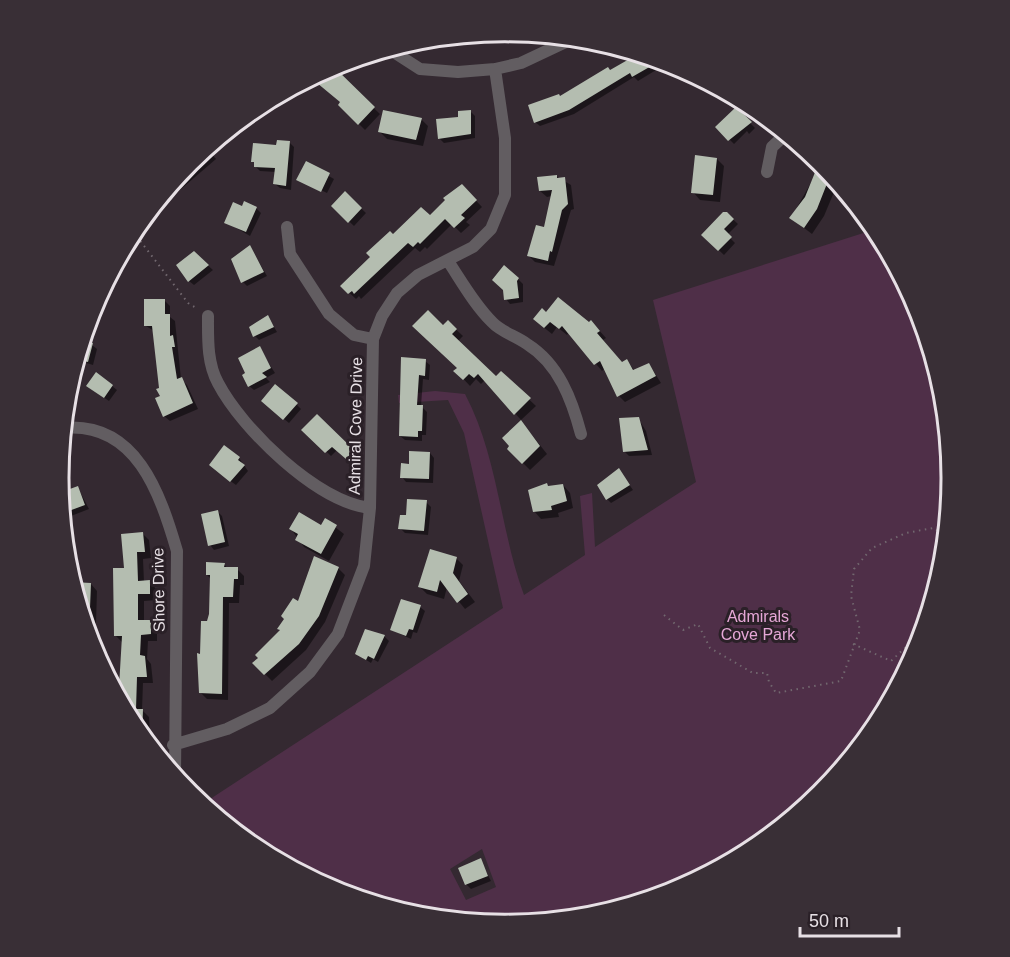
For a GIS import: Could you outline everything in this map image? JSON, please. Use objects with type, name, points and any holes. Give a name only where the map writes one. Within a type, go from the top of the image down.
[{"type":"street","points":[[400,55],[420,69],[458,72],[495,69],[521,63],[558,46]]},
{"type":"street","name":"Admiral Cove Drive","points":[[173,745],[227,729],[270,708],[310,672],[338,634],[364,566],[370,508],[373,339],[382,316],[397,293],[418,275],[473,247],[491,229],[505,195],[505,138],[495,69]]},
{"type":"street","points":[[767,172],[772,147],[780,139]]},
{"type":"street","points":[[286,227],[290,254],[329,314],[354,335],[373,339]]},
{"type":"street","points":[[448,261],[476,306],[494,324],[529,345],[548,362],[573,404],[580,434]]},
{"type":"street","points":[[208,316],[208,351],[217,382],[236,411],[293,468],[328,492],[354,506],[370,508]]},
{"type":"street","name":"Shore Drive","points":[[71,427],[84,426],[110,435],[133,453],[150,479],[168,519],[177,551],[174,762]]},
{"type":"path","points":[[140,240],[188,303],[208,316]]},
{"type":"path","points":[[664,615],[683,630],[698,624],[710,648],[753,672],[767,673],[768,682],[776,693],[841,681],[860,630],[851,596],[854,569],[872,548],[906,533],[933,528],[938,531]]},
{"type":"path","points":[[853,644],[891,661],[908,645]]},
{"type":"green space","name":"Admirals Cove Park","points":[[865,232],[883,260],[908,311],[927,366],[933,393],[941,450],[942,478],[941,507],[933,564],[927,591],[908,646],[883,697],[868,721],[814,787],[771,825],[748,841],[723,857],[672,882],[618,900],[590,907],[534,914],[476,914],[420,907],[338,882],[287,857],[239,825],[209,800],[503,608],[464,433],[448,400],[399,403],[398,395],[435,391],[465,394],[485,442],[509,545],[524,595],[585,555],[580,496],[592,493],[595,547],[696,482],[653,300]],"holes":[[[482,849],[496,887],[466,900],[450,869]]]},
{"type":"building","points":[[628,60],[650,67],[632,77],[630,73],[569,110],[534,123],[528,105],[559,94],[560,96],[608,67],[610,70]]},
{"type":"building","points":[[341,74],[375,107],[358,125],[338,105],[340,102],[318,84]]},
{"type":"building","points":[[735,108],[752,122],[728,141],[715,127]]},
{"type":"building","points":[[383,110],[422,118],[416,140],[378,132]]},
{"type":"building","points":[[471,110],[471,134],[438,139],[436,119],[458,117],[458,111]]},
{"type":"building","points":[[277,140],[290,141],[286,186],[273,184],[275,168],[254,167],[254,162],[251,162],[253,143],[276,145]]},
{"type":"building","points":[[695,155],[717,158],[713,195],[691,193]]},
{"type":"building","points":[[306,161],[330,173],[321,192],[296,180]]},
{"type":"building","points":[[815,172],[827,184],[817,209],[804,228],[789,218],[805,197]]},
{"type":"building","points":[[557,175],[557,178],[565,177],[568,204],[562,210],[548,261],[527,256],[536,225],[544,227],[552,190],[539,191],[537,177]]},
{"type":"building","points":[[462,184],[477,200],[461,215],[465,218],[454,228],[445,219],[420,244],[418,242],[413,247],[408,243],[354,294],[352,291],[348,294],[340,286],[370,257],[366,253],[390,231],[393,234],[421,207],[430,215],[445,200],[443,198]]},
{"type":"building","points":[[345,191],[362,208],[348,223],[331,206]]},
{"type":"building","points":[[244,201],[257,207],[246,232],[224,223],[233,202],[242,206]]},
{"type":"building","points":[[723,212],[727,212],[734,219],[724,229],[732,237],[718,251],[701,235]]},
{"type":"building","points":[[250,245],[264,272],[241,283],[231,259]]},
{"type":"building","points":[[194,251],[209,265],[188,282],[176,265]]},
{"type":"building","points":[[504,265],[519,278],[517,281],[519,298],[504,300],[503,290],[492,280]]},
{"type":"building","points":[[558,297],[589,322],[591,320],[600,331],[597,333],[622,362],[627,359],[633,370],[649,363],[656,376],[617,397],[600,361],[594,365],[562,326],[559,329],[550,322],[544,328],[533,319],[542,308],[546,312]]},
{"type":"building","points":[[144,299],[165,299],[165,314],[170,314],[170,336],[173,335],[175,347],[172,347],[177,379],[182,377],[193,403],[163,417],[155,398],[160,396],[156,389],[159,388],[152,326],[144,326]]},
{"type":"building","points":[[428,310],[443,325],[448,320],[457,329],[452,334],[496,376],[501,371],[531,398],[514,415],[478,374],[474,378],[469,374],[463,380],[453,371],[457,368],[412,326]]},
{"type":"building","points":[[268,315],[274,327],[253,337],[249,327]]},
{"type":"building","points":[[91,343],[93,343],[88,362],[85,361]]},
{"type":"building","points":[[260,346],[271,368],[262,373],[267,377],[248,387],[238,358]]},
{"type":"building","points":[[401,357],[426,359],[425,376],[419,375],[417,405],[423,405],[422,431],[418,431],[418,437],[399,436]]},
{"type":"building","points":[[96,372],[113,385],[104,398],[86,386]]},
{"type":"building","points":[[275,384],[298,403],[283,420],[261,401]]},
{"type":"building","points":[[317,414],[354,450],[346,459],[332,447],[325,453],[301,430]]},
{"type":"building","points":[[639,417],[648,450],[623,452],[619,418]]},
{"type":"building","points":[[521,420],[540,446],[522,464],[507,449],[509,446],[502,438]]},
{"type":"building","points":[[224,445],[240,457],[238,460],[245,465],[230,482],[209,465]]},
{"type":"building","points":[[409,451],[430,452],[429,479],[400,478],[401,463],[409,464]]},
{"type":"building","points":[[619,468],[630,485],[606,500],[597,485]]},
{"type":"building","points":[[547,483],[548,486],[563,484],[567,501],[551,506],[552,510],[533,512],[528,490]]},
{"type":"building","points":[[78,486],[85,505],[69,511],[69,489]]},
{"type":"building","points":[[407,499],[427,500],[424,531],[398,529],[400,515],[406,515]]},
{"type":"building","points":[[218,510],[225,542],[208,546],[201,514]]},
{"type":"building","points":[[299,512],[321,525],[325,518],[337,525],[321,554],[295,540],[298,534],[289,529]]},
{"type":"building","points":[[143,532],[145,552],[137,552],[138,581],[150,580],[150,594],[138,594],[138,620],[151,620],[151,634],[141,635],[140,655],[145,656],[147,677],[137,677],[136,709],[143,709],[143,722],[119,682],[122,636],[114,636],[113,568],[124,568],[121,534]]},
{"type":"building","points":[[430,549],[457,557],[453,573],[468,594],[457,603],[440,580],[437,592],[418,587]]},
{"type":"building","points":[[314,556],[339,567],[319,616],[299,644],[264,675],[252,663],[258,658],[255,655],[280,630],[277,629],[284,619],[281,616],[293,598],[298,601]]},
{"type":"building","points":[[206,562],[225,563],[224,567],[238,567],[238,579],[234,579],[233,597],[223,597],[222,694],[199,693],[197,653],[200,654],[201,621],[207,621],[209,614],[210,575],[206,575]]},
{"type":"building","points":[[81,582],[91,583],[90,612]]},
{"type":"building","points":[[401,599],[421,605],[413,630],[409,629],[406,636],[390,630]]},
{"type":"building","points":[[365,629],[385,635],[374,659],[368,656],[366,660],[355,654]]},
{"type":"building","points":[[481,858],[488,876],[465,885],[458,868]]}]
